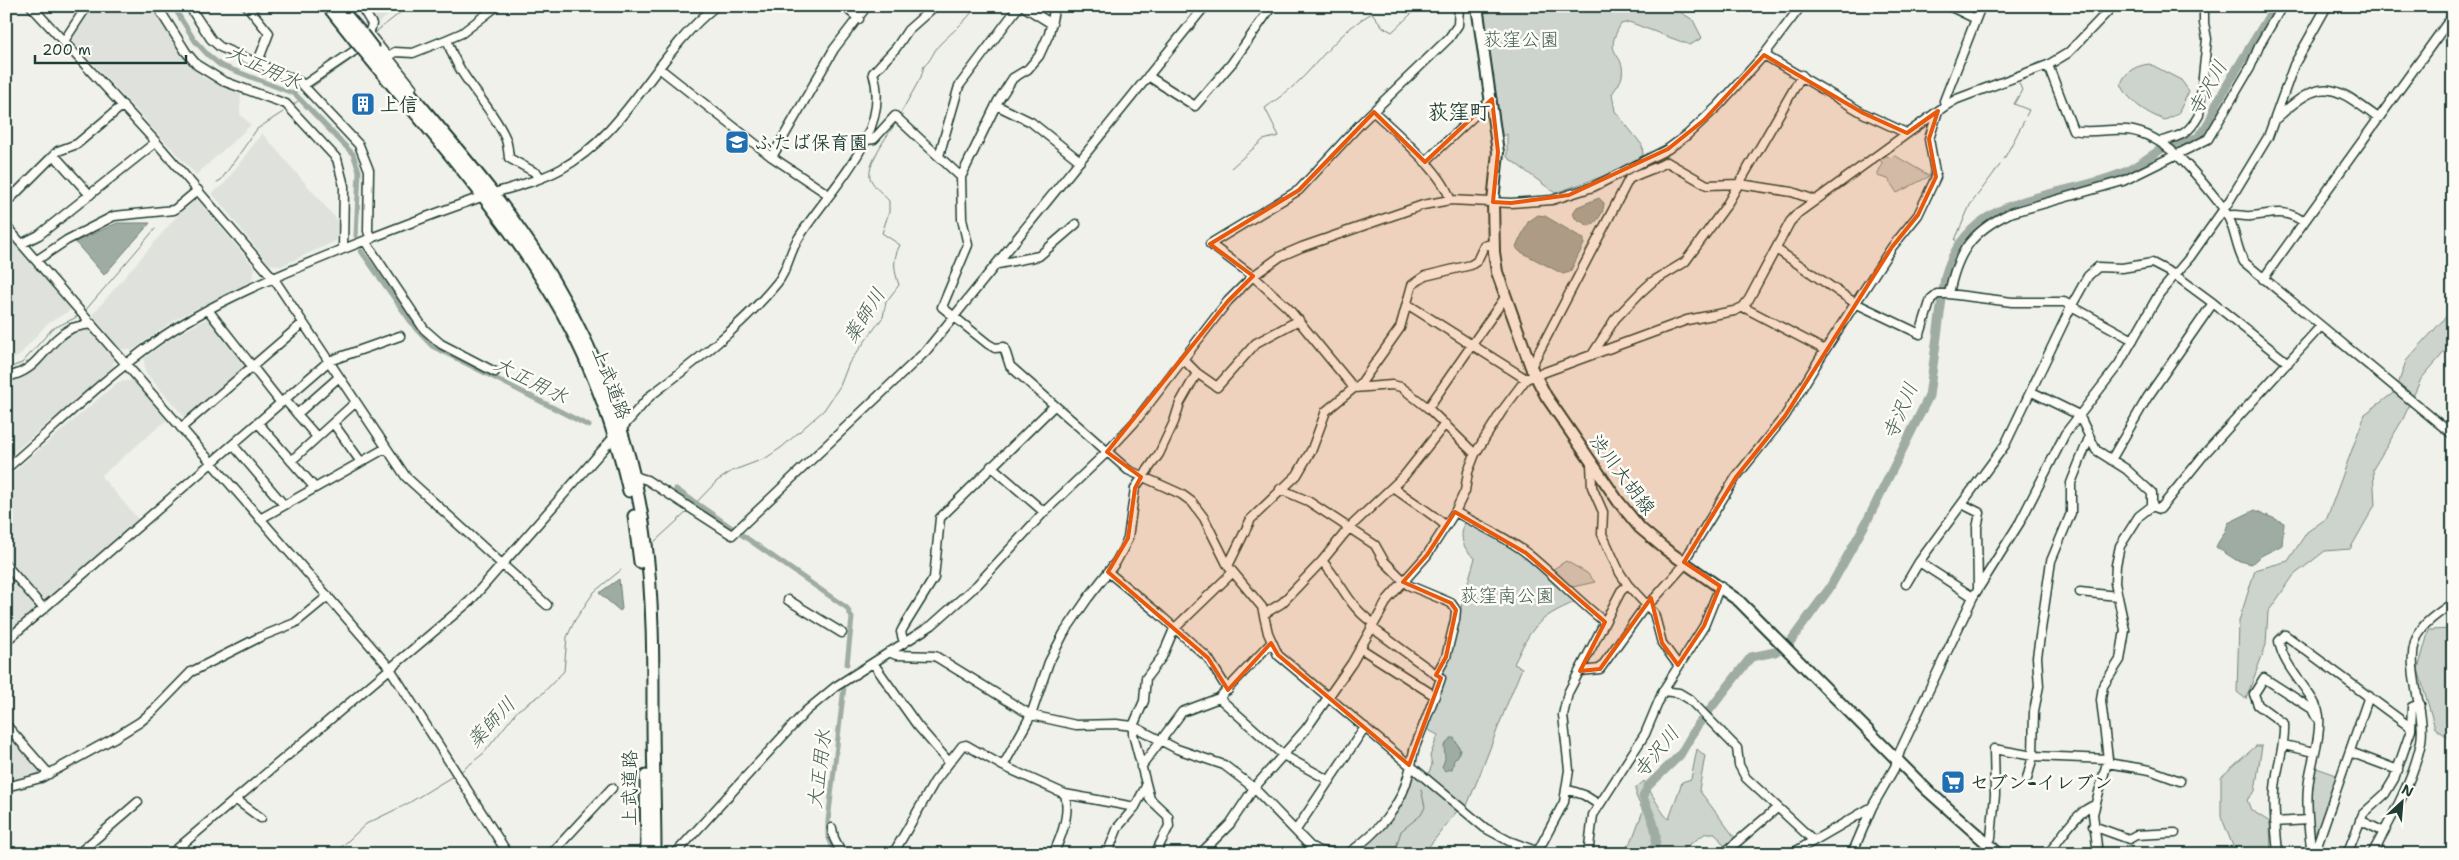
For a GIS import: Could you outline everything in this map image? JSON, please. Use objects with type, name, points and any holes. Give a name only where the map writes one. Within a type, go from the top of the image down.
[{"type":"highway","name":"上武道路","points":[[328,6],[362,36]]},
{"type":"highway","name":"上武道路","points":[[338,6],[362,36],[372,54],[525,238],[554,281],[596,364],[617,433],[634,476],[645,565],[652,652],[655,854]]},
{"type":"highway","name":"上武道路","points":[[372,54],[450,142],[488,195]]},
{"type":"highway","name":"上武道路","points":[[617,433],[642,544]]},
{"type":"highway","name":"上武道路","points":[[645,565],[647,854]]},
{"type":"main road","name":"渋川大胡線","points":[[1477,6],[1498,152],[1492,202],[1492,244],[1497,272],[1531,374],[1591,463],[1636,524],[1739,601],[1948,810],[1993,850]]},
{"type":"street","points":[[31,6],[156,142],[274,279],[406,477],[547,605]]},
{"type":"street","points":[[64,41],[87,6]]},
{"type":"street","points":[[157,6],[186,52],[197,65],[223,81],[286,104],[337,159],[344,186],[343,249]]},
{"type":"street","points":[[189,6],[211,39],[220,47],[297,80],[304,85],[358,145],[366,158],[369,170],[368,240],[424,329],[441,344],[496,372]]},
{"type":"street","points":[[247,6],[268,33],[257,64]]},
{"type":"street","points":[[361,6],[371,20],[372,28],[362,36]]},
{"type":"street","points":[[387,57],[395,52],[413,54],[462,33],[497,6]]},
{"type":"street","points":[[6,469],[155,342],[208,310],[343,249],[560,170],[595,145],[694,26],[716,6]]},
{"type":"street","points":[[844,6],[859,18]]},
{"type":"street","points":[[772,157],[834,49],[867,6]]},
{"type":"street","points":[[171,854],[389,667],[470,601],[650,396],[676,377],[732,330],[777,284],[796,242],[871,132],[876,103],[876,82],[873,72],[896,48],[908,30],[935,6]]},
{"type":"street","points":[[938,156],[959,86],[1019,6]]},
{"type":"street","points":[[1023,6],[1052,24]]},
{"type":"street","points":[[1056,6],[1052,24],[1039,56],[1028,69],[1013,78],[996,105],[961,177],[962,219],[968,245],[942,307],[988,344],[995,348],[1004,347],[1010,366],[1128,470],[1181,494],[1192,502],[1204,518],[1230,569],[1256,600],[1264,614],[1271,644],[1278,655],[1485,828],[1509,841],[1541,852],[1564,802],[1569,770],[1563,715],[1568,693],[1621,591],[1628,585]]},
{"type":"street","points":[[634,476],[648,480],[732,535],[926,351],[1206,6]]},
{"type":"street","points":[[1148,76],[1195,106],[1232,62],[1272,6]]},
{"type":"street","points":[[1356,387],[1299,320],[1253,276],[1210,244],[1299,190],[1449,38],[1458,25],[1459,6]]},
{"type":"street","points":[[675,854],[806,711],[828,692],[937,621],[978,584],[1044,512],[1107,452],[1134,423],[1228,302],[1253,276],[1281,256],[1302,247],[1423,205],[1450,200],[1492,202],[1552,200],[1593,187],[1668,149],[1687,135],[1718,105],[1764,54],[1801,6]]},
{"type":"street","points":[[1950,6],[1976,19]]},
{"type":"street","points":[[1945,106],[1944,101],[1981,6]]},
{"type":"street","points":[[1407,304],[1472,344],[1531,374],[1592,355],[1696,318],[1729,312],[1742,307],[1749,299],[1792,218],[1945,106],[1957,99],[2048,65],[2068,53],[2113,6]]},
{"type":"street","points":[[2163,143],[2182,135],[2193,125],[2199,115],[2207,39],[2204,23],[2204,6]]},
{"type":"street","points":[[1948,294],[1958,259],[1969,242],[1990,224],[2010,213],[2123,181],[2175,154],[2200,144],[2213,132],[2282,6]]},
{"type":"street","points":[[1852,854],[1872,807],[1897,760],[1978,588],[2020,522],[2065,434],[2119,364],[2159,294],[2225,212],[2276,119],[2294,66],[2326,6]]},
{"type":"street","points":[[2263,279],[2453,15]]},
{"type":"street","points":[[304,85],[363,45],[362,36]]},
{"type":"street","points":[[362,36],[387,57],[454,138],[450,142]]},
{"type":"street","points":[[448,39],[449,46],[471,85],[493,114],[505,136],[509,158],[531,170],[540,178]]},
{"type":"street","points":[[1764,54],[1863,112],[1906,134]]},
{"type":"street","points":[[2048,65],[2073,130],[2083,132],[2129,130],[2154,137],[2163,143],[2175,154],[2225,212],[2238,251],[2244,262],[2453,435]]},
{"type":"street","points":[[659,68],[772,157],[829,195]]},
{"type":"street","points":[[1592,355],[1615,319],[1640,293],[1652,282],[1685,262],[1740,184],[1802,75]]},
{"type":"street","points":[[2276,119],[2300,98],[2329,88],[2338,90],[2378,118]]},
{"type":"street","points":[[1425,162],[1492,100]]},
{"type":"street","points":[[6,203],[58,151],[77,144],[123,105]]},
{"type":"street","points":[[996,105],[1031,122],[1080,161]]},
{"type":"street","points":[[1580,671],[1600,669],[1646,605],[1654,599],[1685,562],[1736,477],[1785,416],[1825,350],[1892,247],[1918,215],[1936,178],[1929,142],[1938,111]]},
{"type":"street","points":[[1374,112],[1425,162],[1446,190],[1450,200]]},
{"type":"street","points":[[867,140],[874,138],[895,116],[961,177]]},
{"type":"street","points":[[23,243],[39,235],[156,142]]},
{"type":"street","points":[[54,155],[90,195]]},
{"type":"street","points":[[1200,854],[1230,824],[1254,788],[1329,698],[1388,599],[1427,555],[1455,512],[1465,490],[1468,472],[1475,454],[1502,410],[1531,374],[1629,179],[1654,170],[1667,162],[1706,185],[1740,184],[1792,192],[1815,200]]},
{"type":"street","points":[[1632,167],[1636,175]]},
{"type":"street","points":[[38,260],[67,240],[114,216],[174,210],[198,190]]},
{"type":"street","points":[[2225,212],[2250,217],[2269,213],[2288,213],[2304,222]]},
{"type":"street","points":[[998,264],[1039,256],[1076,224]]},
{"type":"street","points":[[6,226],[38,260],[389,667],[508,854]]},
{"type":"street","points":[[1155,854],[1169,826],[1168,816],[1150,799],[1135,748],[1133,726],[1144,701],[1146,678],[1162,657],[1174,629],[1230,569],[1251,519],[1280,489],[1297,475],[1312,449],[1326,411],[1356,387],[1400,328],[1412,285],[1425,276],[1471,265],[1477,261],[1484,246],[1492,244]]},
{"type":"street","points":[[1776,249],[1855,303],[1920,334],[1931,298],[1937,294],[1948,294],[2012,302],[2059,301],[2072,305],[2133,340]]},
{"type":"street","points":[[1906,584],[1919,562],[2005,445],[2072,305],[2088,276],[2098,267],[2122,268],[2152,263],[2175,275],[2288,363]]},
{"type":"street","points":[[1428,408],[1506,296]]},
{"type":"street","points":[[2111,460],[2147,398],[2213,303]]},
{"type":"street","points":[[1742,307],[1825,350]]},
{"type":"street","points":[[208,310],[252,366],[317,437]]},
{"type":"street","points":[[1183,359],[1197,373],[1217,386],[1256,343],[1299,320]]},
{"type":"street","points":[[181,428],[302,323]]},
{"type":"street","points":[[6,377],[28,371],[55,341],[72,328],[92,324]]},
{"type":"street","points":[[2152,506],[2160,509],[2207,451],[2321,326]]},
{"type":"street","points":[[6,641],[329,361],[400,336]]},
{"type":"street","points":[[1003,766],[1031,715],[1049,662],[1064,633],[1116,562],[1128,538],[1135,488],[1159,454],[1174,422],[1180,403],[1197,373]]},
{"type":"street","points":[[297,414],[339,377]]},
{"type":"street","points":[[1356,387],[1392,385],[1401,388],[1428,408],[1475,454]]},
{"type":"street","points":[[2032,392],[2079,415],[2096,450],[2126,470],[2152,493],[2152,506]]},
{"type":"street","points":[[291,461],[356,402]]},
{"type":"street","points":[[904,643],[901,632],[935,573],[940,518],[959,502],[964,493],[1054,406]]},
{"type":"street","points":[[333,422],[361,462]]},
{"type":"street","points":[[258,423],[315,488]]},
{"type":"street","points":[[1264,614],[1282,603],[1322,561],[1349,528],[1414,466],[1444,424]]},
{"type":"street","points":[[2027,779],[2033,756],[2034,711],[2039,686],[2038,657],[2051,561],[2072,513],[2071,483],[2089,438]]},
{"type":"street","points":[[232,445],[284,505]]},
{"type":"street","points":[[260,519],[386,448]]},
{"type":"street","points":[[1591,463],[1592,487],[1602,512],[1602,534],[1620,573],[1628,585],[1654,613],[1662,643],[1678,665]]},
{"type":"street","points":[[991,466],[1044,512]]},
{"type":"street","points":[[1393,488],[1407,499],[1430,512],[1446,526]]},
{"type":"street","points":[[1280,489],[1308,500],[1375,545],[1384,561],[1416,590],[1451,603],[1456,610],[1446,656],[1436,675]]},
{"type":"street","points":[[1962,504],[1980,514],[1976,528],[1978,588]]},
{"type":"street","points":[[2098,854],[2093,826],[2107,761],[2101,700],[2103,686],[2120,660],[2125,630],[2117,596],[2116,564],[2120,546],[2139,516],[2152,506]]},
{"type":"street","points":[[1455,512],[1526,552],[1555,577],[1581,604],[1605,622]]},
{"type":"street","points":[[1322,561],[1358,613],[1441,678],[1409,765],[1410,771],[1401,796],[1390,815],[1372,836],[1348,854]]},
{"type":"street","points":[[1919,562],[1973,597]]},
{"type":"street","points":[[6,565],[44,609]]},
{"type":"street","points":[[1108,572],[1208,658],[1228,690]]},
{"type":"street","points":[[1588,854],[1593,815],[1598,804],[1640,742],[1663,691],[1704,626],[1720,586]]},
{"type":"street","points":[[2080,592],[2117,596]]},
{"type":"street","points":[[6,787],[49,774],[140,722],[191,672],[260,637],[295,622],[328,596]]},
{"type":"street","points":[[788,600],[842,633]]},
{"type":"street","points":[[2372,854],[2384,832],[2420,747],[2422,728],[2420,704],[2412,668],[2417,638],[2423,626],[2453,603]]},
{"type":"street","points":[[2313,854],[2308,820],[2307,790],[2318,739],[2316,706],[2293,674],[2279,642],[2286,635],[2410,727]]},
{"type":"street","points":[[1141,767],[1182,712],[1219,698],[1271,644]]},
{"type":"street","points":[[1360,648],[1435,696]]},
{"type":"street","points":[[889,652],[896,655],[935,656],[956,667],[1016,708],[1031,715],[1076,725],[1116,724],[1133,726],[1177,749],[1224,765],[1254,788],[1310,846],[1319,851],[1340,854]]},
{"type":"street","points":[[873,663],[917,725],[949,762]]},
{"type":"street","points":[[2278,854],[2275,822],[2276,776],[2284,745],[2284,724],[2258,705],[2254,694],[2264,678],[2312,709],[2318,726]]},
{"type":"street","points":[[1663,691],[1679,693],[1689,699],[1736,748],[1739,765],[1746,778],[1813,840]]},
{"type":"street","points":[[2313,854],[2369,696]]},
{"type":"street","points":[[1219,698],[1283,755],[1330,781]]},
{"type":"street","points":[[2347,854],[2360,820],[2390,788],[2398,770],[2412,722],[2412,707],[2420,704]]},
{"type":"street","points":[[6,724],[49,774]]},
{"type":"street","points":[[1296,830],[1365,728]]},
{"type":"street","points":[[893,854],[935,781],[962,746],[966,745],[1003,766],[1065,794],[1135,807]]},
{"type":"street","points":[[2284,745],[2314,752]]},
{"type":"street","points":[[1993,850],[1991,838],[1995,795],[1994,749],[2033,756],[2107,761],[2150,770],[2180,781]]},
{"type":"street","points":[[2350,752],[2398,770]]},
{"type":"street","points":[[1107,854],[1118,827],[1135,807],[1146,786]]},
{"type":"street","points":[[551,854],[612,788]]},
{"type":"street","points":[[1566,789],[1584,795],[1598,804]]},
{"type":"street","points":[[1052,854],[1064,824],[1068,805],[1065,794]]},
{"type":"street","points":[[235,799],[261,818]]},
{"type":"street","points":[[78,854],[138,802]]},
{"type":"street","points":[[2048,854],[2073,823],[2089,807],[2096,805]]},
{"type":"street","points":[[1791,854],[1872,807]]},
{"type":"street","points":[[1723,854],[1777,808]]},
{"type":"street","points":[[2275,822],[2308,820]]},
{"type":"street","points":[[2360,820],[2384,832]]},
{"type":"street","points":[[2093,826],[2129,839],[2136,835],[2175,833]]},
{"type":"street","points":[[832,828],[834,838],[842,854]]},
{"type":"street","points":[[1368,854],[1373,854]]},
{"type":"highlighted area","points":[[1764,55],[1863,113],[1907,133],[1938,111],[1929,139],[1936,177],[1918,215],[1892,247],[1785,416],[1736,477],[1684,562],[1720,586],[1704,626],[1678,665],[1662,643],[1651,598],[1600,669],[1580,671],[1605,622],[1526,553],[1455,512],[1427,555],[1403,582],[1451,603],[1456,610],[1446,657],[1436,675],[1441,678],[1409,765],[1278,655],[1271,643],[1228,690],[1208,658],[1108,572],[1128,538],[1135,488],[1141,477],[1107,452],[1228,301],[1253,276],[1210,244],[1299,190],[1374,112],[1425,162],[1492,99],[1498,152],[1493,202],[1511,203],[1569,195],[1668,149],[1704,120]]},
{"type":"shaded area","points":[[91,6],[152,6],[190,65],[204,78],[241,93],[240,114],[251,125],[196,175],[73,42],[72,36]]},
{"type":"shaded area","points":[[364,6],[403,6],[378,23]]},
{"type":"shaded area","points":[[262,133],[338,221],[336,241],[281,266],[269,264],[212,193],[224,184]]},
{"type":"shaded area","points":[[1599,198],[1604,203],[1604,206],[1602,213],[1595,222],[1589,226],[1575,218],[1573,213],[1577,207]]},
{"type":"shaded area","points":[[195,200],[199,201],[255,268],[252,281],[176,319],[133,350],[120,349],[92,315],[176,217]]},
{"type":"shaded area","points":[[1538,215],[1545,216],[1584,239],[1584,244],[1570,272],[1563,274],[1519,251],[1516,247],[1528,222]]},
{"type":"shaded area","points":[[117,223],[150,223],[104,275],[75,242]]},
{"type":"shaded area","points":[[6,231],[74,308],[47,324],[18,357],[6,361]]},
{"type":"shaded area","points":[[208,318],[211,319],[246,364],[246,368],[187,420],[145,372],[144,358],[172,338]]},
{"type":"shaded area","points":[[88,329],[93,330],[115,355],[113,367],[6,459],[6,381],[26,376],[55,345],[74,332]]},
{"type":"shaded area","points":[[135,380],[168,419],[101,476],[140,521],[47,603],[42,602],[6,560],[6,478],[118,382]]},
{"type":"shaded area","points":[[2255,510],[2284,523],[2282,545],[2262,555],[2252,564],[2236,560],[2216,547],[2228,523]]},
{"type":"shaded area","points":[[6,570],[37,606],[37,610],[6,637]]},
{"type":"shaded area","points":[[619,579],[622,609],[620,611],[599,593]]},
{"type":"shaded area","points":[[6,729],[43,771],[42,774],[6,783]]},
{"type":"shaded area","points":[[1451,738],[1454,738],[1460,749],[1452,769],[1445,771],[1442,767],[1445,759],[1444,746]]},
{"type":"green space","name":"荻窪公園","points":[[1483,6],[1671,6],[1693,20],[1702,38],[1690,45],[1629,22],[1621,24],[1613,43],[1615,53],[1621,62],[1622,76],[1612,94],[1615,111],[1642,145],[1643,155],[1621,170],[1555,193],[1507,157],[1507,134],[1502,137]]},
{"type":"green space","points":[[2150,64],[2181,80],[2189,91],[2178,114],[2165,120],[2139,106],[2128,96],[2121,84],[2129,72]]},
{"type":"green space","points":[[1882,154],[1891,158],[1894,155],[1930,176],[1897,193],[1888,179],[1877,176],[1882,163],[1879,157]]},
{"type":"green space","points":[[2453,309],[2453,342],[2421,379],[2403,419],[2373,469],[2375,505],[2350,549],[2325,551],[2294,575],[2268,612],[2266,645],[2246,699],[2237,692],[2239,621],[2255,570],[2288,561],[2307,532],[2327,518],[2365,414],[2396,391],[2406,361]]},
{"type":"green space","name":"荻窪南公園","points":[[1466,519],[1523,553],[1547,573],[1566,561],[1587,573],[1595,582],[1564,589],[1575,602],[1543,619],[1525,641],[1514,664],[1522,668],[1466,808],[1462,805],[1423,854],[1353,853],[1374,836],[1411,771],[1425,782],[1432,765],[1430,756],[1438,735],[1426,729],[1475,558],[1467,550],[1463,541],[1462,530]]},
{"type":"green space","points":[[2453,629],[2453,741],[2435,728],[2418,669],[2429,630]]},
{"type":"green space","points":[[2256,746],[2262,746],[2255,791],[2247,800],[2251,810],[2270,822],[2271,854],[2236,854],[2221,816],[2221,777]]},
{"type":"green space","points":[[1697,749],[1705,756],[1699,790],[1742,847],[1737,854],[1726,848],[1715,833],[1706,833],[1683,849],[1684,854],[1601,854],[1603,851],[1624,850],[1632,840],[1643,811],[1636,796],[1636,788],[1644,781],[1669,819],[1682,782],[1691,779]]},
{"type":"green space","points":[[2314,767],[2339,776],[2318,835],[2313,834],[2311,809]]},
{"type":"waterway","name":"大正用水","points":[[173,6],[195,41],[220,65],[295,94],[353,154],[359,171],[356,236]]},
{"type":"waterway","points":[[375,34],[409,6]]},
{"type":"waterway","name":"薬師川","points":[[899,116],[921,77],[924,66],[938,47],[964,22],[976,6]]},
{"type":"waterway","points":[[1231,168],[1263,140],[1279,136],[1265,108],[1297,83],[1345,33],[1372,13],[1383,27],[1392,32],[1411,14],[1414,6]]},
{"type":"waterway","name":"寺沢川","points":[[1651,854],[1655,847],[1656,833],[1643,797],[1648,786],[1680,755],[1697,726],[1751,657],[1775,652],[1790,642],[1829,589],[1867,521],[1929,396],[1945,277],[1957,249],[1974,228],[1995,213],[2019,203],[2101,181],[2127,171],[2169,145],[2191,140],[2202,134],[2218,101],[2275,6]]},
{"type":"waterway","points":[[312,87],[355,57]]},
{"type":"waterway","points":[[2019,83],[2022,90],[2014,104],[2029,110],[2026,116]]},
{"type":"waterway","points":[[293,105],[298,101]]},
{"type":"waterway","points":[[217,182],[221,180],[257,129],[283,112]]},
{"type":"waterway","points":[[2004,159],[2024,121]]},
{"type":"waterway","name":"薬師川","points":[[692,507],[717,481],[732,471],[766,458],[782,447],[824,410],[840,386],[849,363],[883,317],[886,302],[899,285],[895,265],[900,245],[882,233],[889,212],[889,201],[875,186],[870,175],[871,167],[878,151],[897,122]]},
{"type":"waterway","points":[[1959,244],[1955,240],[1970,205],[2000,165]]},
{"type":"waterway","points":[[84,312],[155,229]]},
{"type":"waterway","name":"大正用水","points":[[361,251],[416,329],[432,346],[589,426]]},
{"type":"waterway","points":[[6,369],[22,363],[52,329],[79,316]]},
{"type":"waterway","name":"大正用水","points":[[676,489],[847,608],[852,618],[847,664]]},
{"type":"waterway","name":"薬師川","points":[[652,544],[688,511]]},
{"type":"waterway","name":"寺沢川","points":[[1848,554],[1865,519],[1868,521]]},
{"type":"waterway","name":"薬師川","points":[[459,773],[484,753],[518,710],[542,694],[564,671],[567,637],[575,620],[594,592],[621,570]]},
{"type":"waterway","name":"大正用水","points":[[835,854],[828,835],[828,821],[844,687]]},
{"type":"waterway","name":"薬師川","points":[[334,854],[366,824],[407,804],[453,776]]},
{"type":"waterway","points":[[1382,850],[1386,852],[1396,848],[1401,831],[1421,815],[1425,807],[1421,789]]},
{"type":"place","name":"上信","points":[[363,104]]},
{"type":"place","name":"ふたば保育園","points":[[737,142]]},
{"type":"place","name":"セブン-イレブン","points":[[1953,782]]},
{"type":"district","name":"荻窪町","points":[[1459,112]]}]
